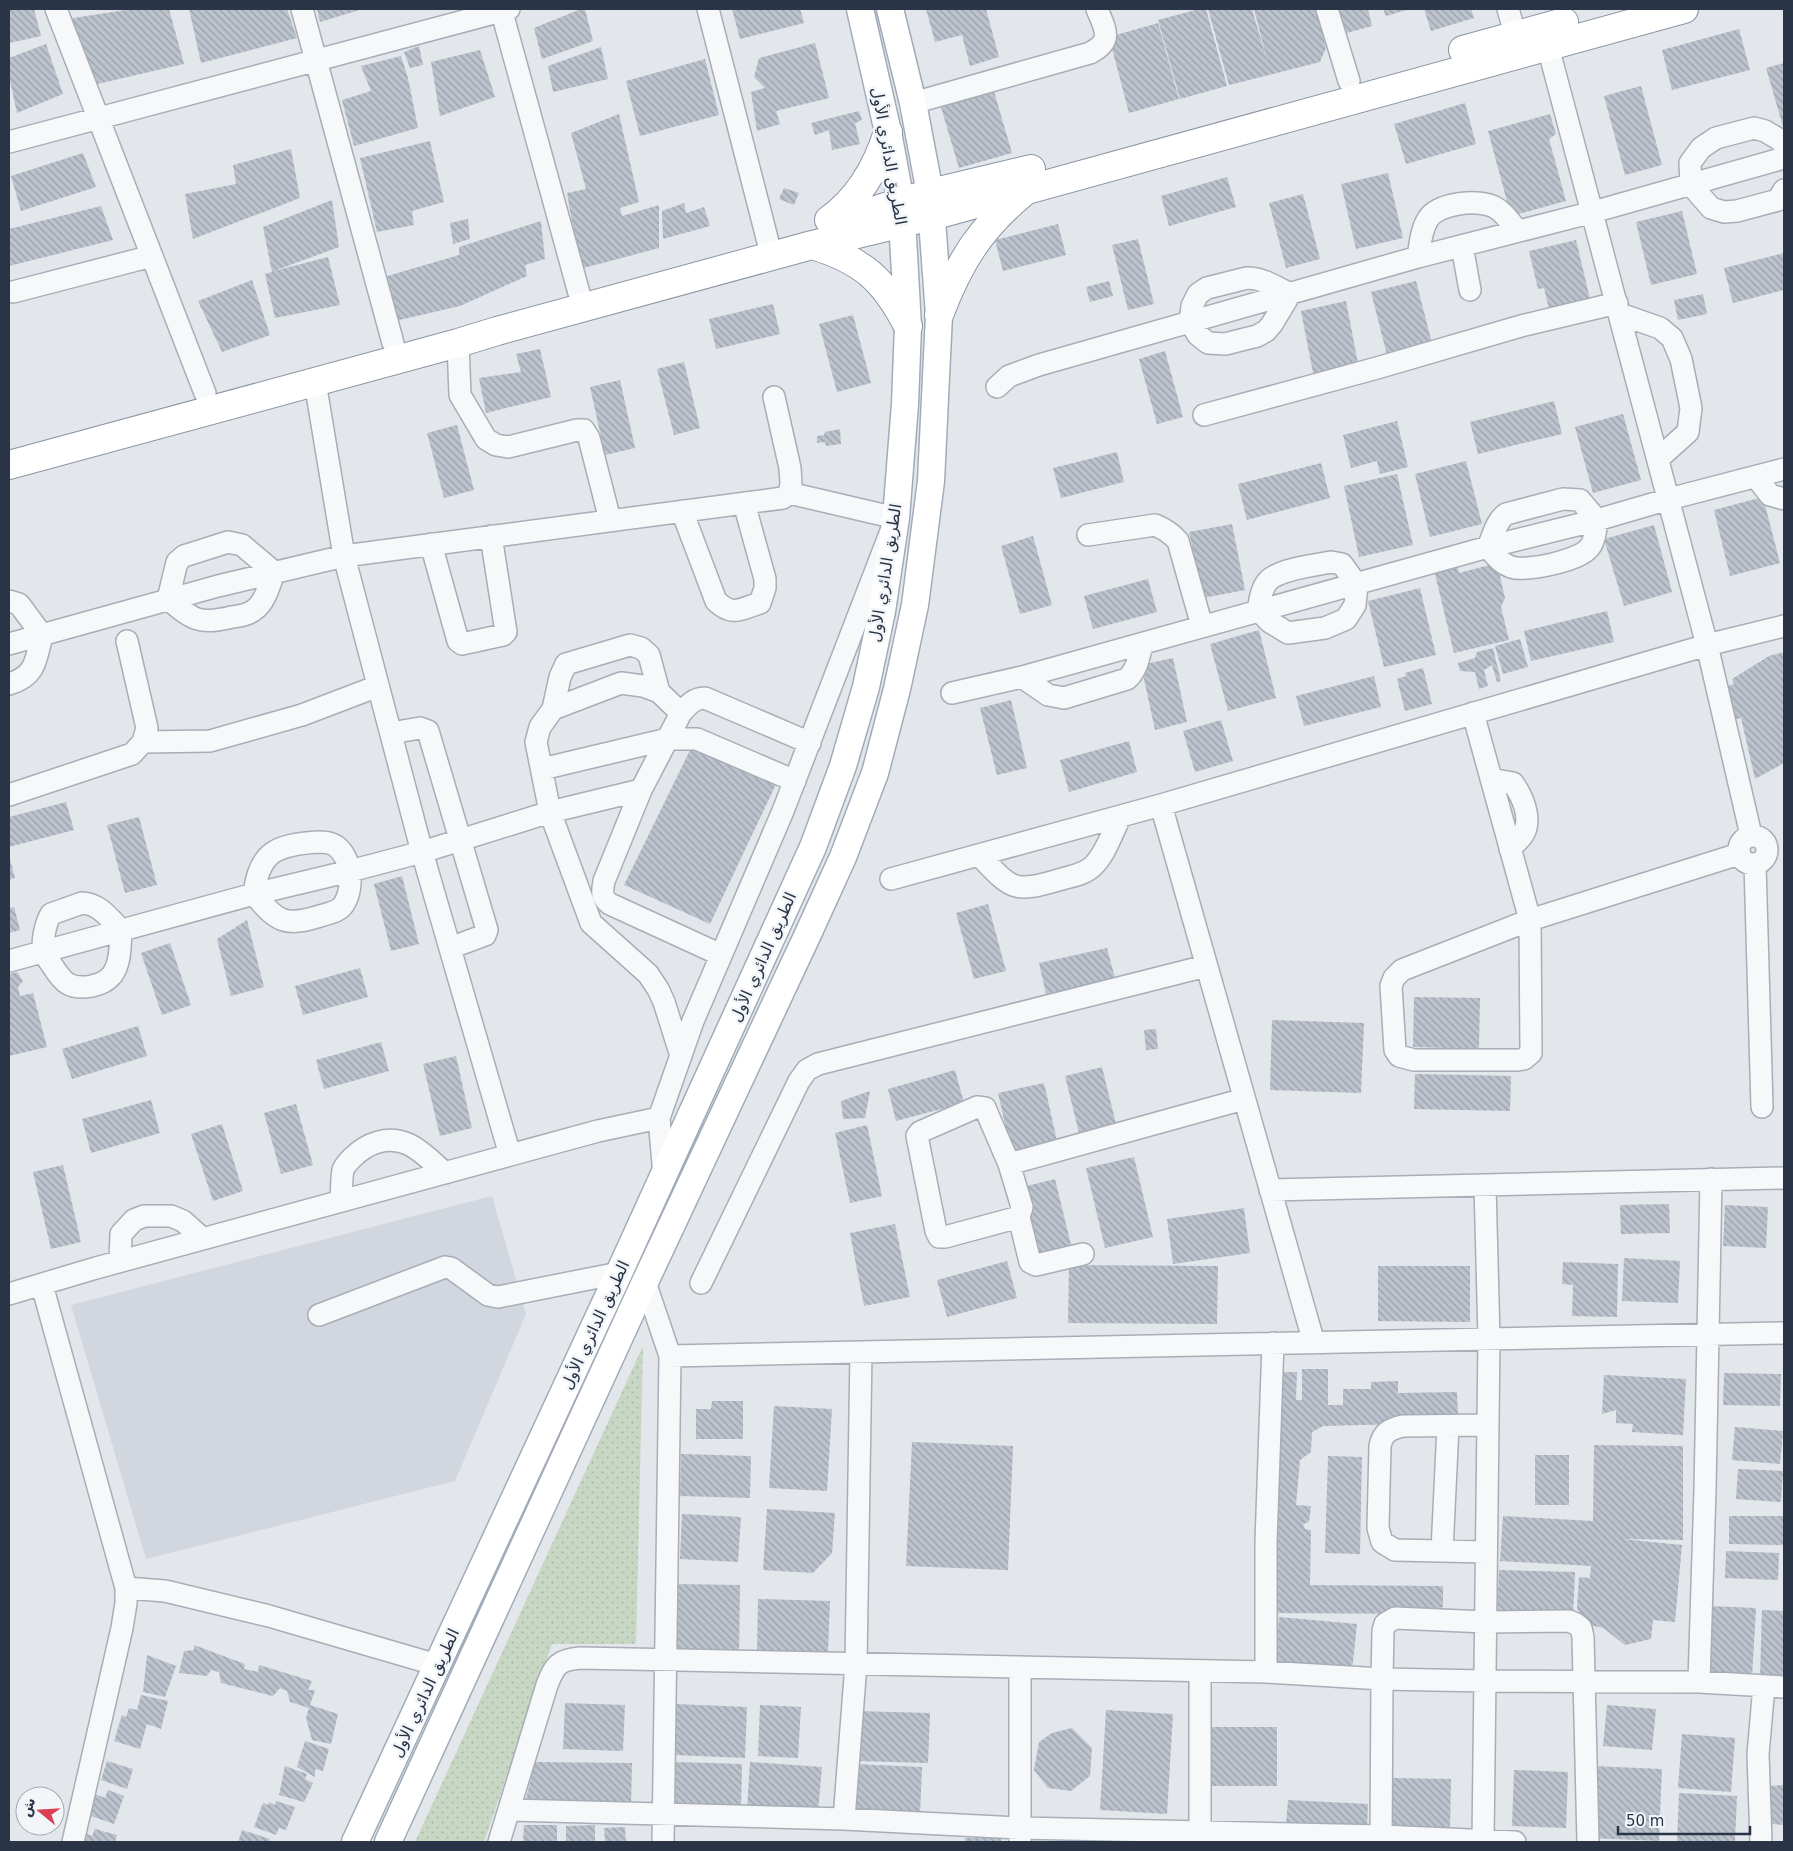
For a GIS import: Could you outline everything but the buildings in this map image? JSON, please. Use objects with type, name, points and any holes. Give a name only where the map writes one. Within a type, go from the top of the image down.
[{"type":"highway","points":[[1546,36],[1611,9]]},
{"type":"highway","points":[[931,205],[1028,189],[1546,36],[1684,9]]},
{"type":"highway","points":[[9,449],[315,382],[458,343],[815,236],[931,205],[1022,172],[1349,81],[1518,44]]},
{"type":"highway","points":[[9,465],[150,418],[205,393],[447,330],[768,242],[815,236],[855,197],[865,184],[880,155],[888,132]]},
{"type":"highway","points":[[939,314],[950,285],[969,251],[1004,209],[1028,189]]},
{"type":"highway","points":[[815,236],[837,252],[860,265],[880,282],[896,302],[908,326]]},
{"type":"main road","name":"الطريق الدائري الأول","points":[[355,1842],[664,1176],[813,847],[843,766],[866,687],[882,611],[896,518],[905,404],[908,326],[902,213],[888,132],[860,9]]},
{"type":"main road","name":"الطريق الدائري الأول","points":[[388,1842],[645,1282],[808,934],[843,857],[875,773],[898,689],[915,605],[931,481],[939,314],[931,205],[913,103],[890,9]]},
{"type":"street","points":[[56,9],[205,393]]},
{"type":"street","points":[[302,9],[393,344]]},
{"type":"street","points":[[9,142],[504,9],[579,293]]},
{"type":"street","points":[[708,9],[768,242]]},
{"type":"street","points":[[913,103],[1090,53],[1101,48],[1106,32],[1097,9]]},
{"type":"street","points":[[1327,9],[1349,81]]},
{"type":"street","points":[[1508,9],[1518,44]]},
{"type":"street","points":[[1546,36],[1707,645],[1767,842],[1741,842],[1739,846],[1747,859],[1762,1107]]},
{"type":"street","points":[[1784,145],[1780,140],[1765,131],[1754,128],[1716,138],[1701,148],[1690,163],[1692,185],[1712,208],[1724,212],[1737,211],[1778,200],[1784,190]]},
{"type":"street","points":[[998,387],[1009,376],[1038,365],[1418,257],[1593,212],[1784,158]]},
{"type":"street","points":[[1418,257],[1423,228],[1428,218],[1437,209],[1473,202],[1489,205],[1498,209],[1518,231]]},
{"type":"street","points":[[1462,246],[1470,290]]},
{"type":"street","points":[[13,292],[152,256]]},
{"type":"street","points":[[1190,322],[1198,335],[1208,343],[1220,345],[1242,341],[1266,331],[1279,314],[1290,294]]},
{"type":"street","points":[[1204,415],[1377,368],[1521,326],[1618,309],[1660,328],[1672,338],[1681,359],[1691,408],[1688,432],[1658,459]]},
{"type":"street","points":[[458,343],[460,395],[486,439],[496,445],[508,446],[584,430],[590,438],[610,520]]},
{"type":"street","points":[[315,382],[344,556],[422,852],[510,1155]]},
{"type":"street","points":[[9,644],[168,599],[344,556],[783,498],[789,493],[790,468],[774,397]]},
{"type":"street","points":[[952,693],[1022,677],[1488,547],[1597,520],[1669,498],[1784,469]]},
{"type":"street","points":[[1756,477],[1770,495],[1784,499]]},
{"type":"street","points":[[664,1176],[659,1118],[681,1056],[721,956],[795,781],[896,518],[789,493]]},
{"type":"street","points":[[1554,500],[1580,500],[1597,520],[1594,538],[1589,549],[1574,557],[1548,565],[1524,570],[1510,567],[1500,562],[1488,547],[1502,516],[1554,500]]},
{"type":"street","points":[[682,511],[716,601],[725,609],[732,611],[760,603],[765,588],[765,579],[744,503]]},
{"type":"street","points":[[1088,535],[1156,526],[1172,534],[1178,541],[1202,626]]},
{"type":"street","points":[[431,544],[458,641],[462,644],[503,635],[506,632],[491,536]]},
{"type":"street","points":[[168,599],[177,562],[184,556],[228,542],[242,545],[274,572]]},
{"type":"street","points":[[1337,562],[1346,568],[1357,585],[1355,605],[1346,619],[1325,628],[1288,633],[1270,622],[1258,610],[1260,595],[1268,581],[1273,577],[1298,568],[1337,562]]},
{"type":"street","points":[[168,599],[182,611],[199,621],[213,622],[244,615],[255,610],[262,601],[274,572]]},
{"type":"street","points":[[9,602],[19,604],[42,635]]},
{"type":"street","points":[[890,879],[980,856],[1161,805],[1707,645],[1784,626]]},
{"type":"street","points":[[9,684],[21,680],[33,668],[42,635]]},
{"type":"street","points":[[9,795],[132,754],[143,742],[147,728],[127,641]]},
{"type":"street","points":[[1022,677],[1048,695],[1064,698],[1127,680],[1136,667],[1142,644]]},
{"type":"street","points":[[595,904],[550,812],[536,742],[540,727],[553,709],[560,677],[566,664],[630,645],[641,648],[649,655],[659,692]]},
{"type":"street","points":[[553,709],[621,683],[643,686],[659,692],[681,712]]},
{"type":"street","points":[[143,742],[210,741],[302,715],[378,686]]},
{"type":"street","points":[[681,1056],[664,1002],[648,974],[591,923],[595,904],[602,892],[604,881],[642,790],[681,712],[689,704],[698,698],[705,698],[810,743]]},
{"type":"street","points":[[1473,713],[1530,920],[1531,1053],[1528,1057],[1518,1060],[1414,1060],[1399,1056],[1395,1050],[1391,986],[1398,973],[1406,968],[1530,920],[1747,859]]},
{"type":"street","points":[[391,733],[420,728],[428,731],[462,840],[487,930],[485,935],[450,948]]},
{"type":"street","points":[[542,769],[668,739],[698,739],[795,781]]},
{"type":"street","points":[[9,961],[254,894],[422,852],[550,812],[642,790]]},
{"type":"street","points":[[1161,805],[1314,1343]]},
{"type":"street","points":[[980,856],[1003,880],[1017,887],[1030,888],[1087,872],[1095,865],[1102,854],[1120,816]]},
{"type":"street","points":[[307,843],[327,843],[335,846],[342,853],[350,871],[349,890],[344,904],[334,912],[302,922],[293,922],[275,916],[254,894],[256,878],[264,860],[280,850],[307,843]]},
{"type":"street","points":[[82,903],[99,907],[121,930],[120,950],[116,967],[111,976],[103,983],[81,988],[73,987],[66,983],[55,970],[44,952],[45,928],[51,914],[82,903]]},
{"type":"street","points":[[595,904],[610,904],[721,956]]},
{"type":"street","points":[[701,1284],[799,1081],[807,1070],[818,1064],[1206,966]]},
{"type":"street","points":[[1009,1164],[1244,1099]]},
{"type":"street","points":[[1019,1217],[939,1237],[936,1232],[917,1136],[920,1132],[983,1107],[987,1110],[1009,1164],[1022,1207],[1019,1217],[1030,1262],[1033,1264],[1083,1254]]},
{"type":"street","points":[[9,1294],[598,1131],[659,1118]]},
{"type":"street","points":[[341,1201],[343,1169],[362,1148],[372,1144],[387,1140],[410,1145],[445,1173]]},
{"type":"street","points":[[1270,1190],[1784,1178]]},
{"type":"street","points":[[1699,1682],[1711,1179]]},
{"type":"street","points":[[1483,1842],[1489,1338],[1485,1185]]},
{"type":"street","points":[[120,1262],[121,1234],[134,1220],[144,1216],[171,1216],[183,1221],[203,1239]]},
{"type":"street","points":[[319,1315],[445,1267],[451,1268],[488,1295],[498,1296],[619,1273]]},
{"type":"street","points":[[645,1282],[670,1356],[663,1842]]},
{"type":"street","points":[[42,1285],[126,1588],[122,1628],[73,1842]]},
{"type":"street","points":[[670,1356],[1708,1333],[1784,1333]]},
{"type":"street","points":[[1266,1672],[1266,1542],[1273,1344]]},
{"type":"street","points":[[844,1819],[856,1664],[861,1352]]},
{"type":"street","points":[[1486,1552],[1395,1550],[1382,1542],[1378,1528],[1380,1446],[1385,1434],[1393,1428],[1403,1426],[1488,1425]]},
{"type":"street","points":[[1442,1551],[1448,1426]]},
{"type":"street","points":[[126,1588],[165,1591],[269,1616],[437,1666]]},
{"type":"street","points":[[1381,1839],[1384,1631],[1385,1624],[1395,1618],[1486,1622],[1569,1621],[1581,1628],[1585,1683],[1588,1842]]},
{"type":"street","points":[[499,1842],[552,1672],[565,1659],[580,1658],[1266,1672],[1382,1679],[1585,1683],[1699,1682],[1774,1686],[1758,1754],[1761,1842]]},
{"type":"street","points":[[1020,1667],[1020,1835]]},
{"type":"street","points":[[1200,1671],[1200,1837]]},
{"type":"street","points":[[510,1810],[663,1816],[844,1819],[1020,1835],[1515,1842]]},
{"type":"shaded area","points":[[492,1196],[526,1314],[455,1481],[146,1559],[71,1305]]},
{"type":"green space","points":[[643,1346],[636,1644],[552,1644],[484,1842],[415,1842]]}]
